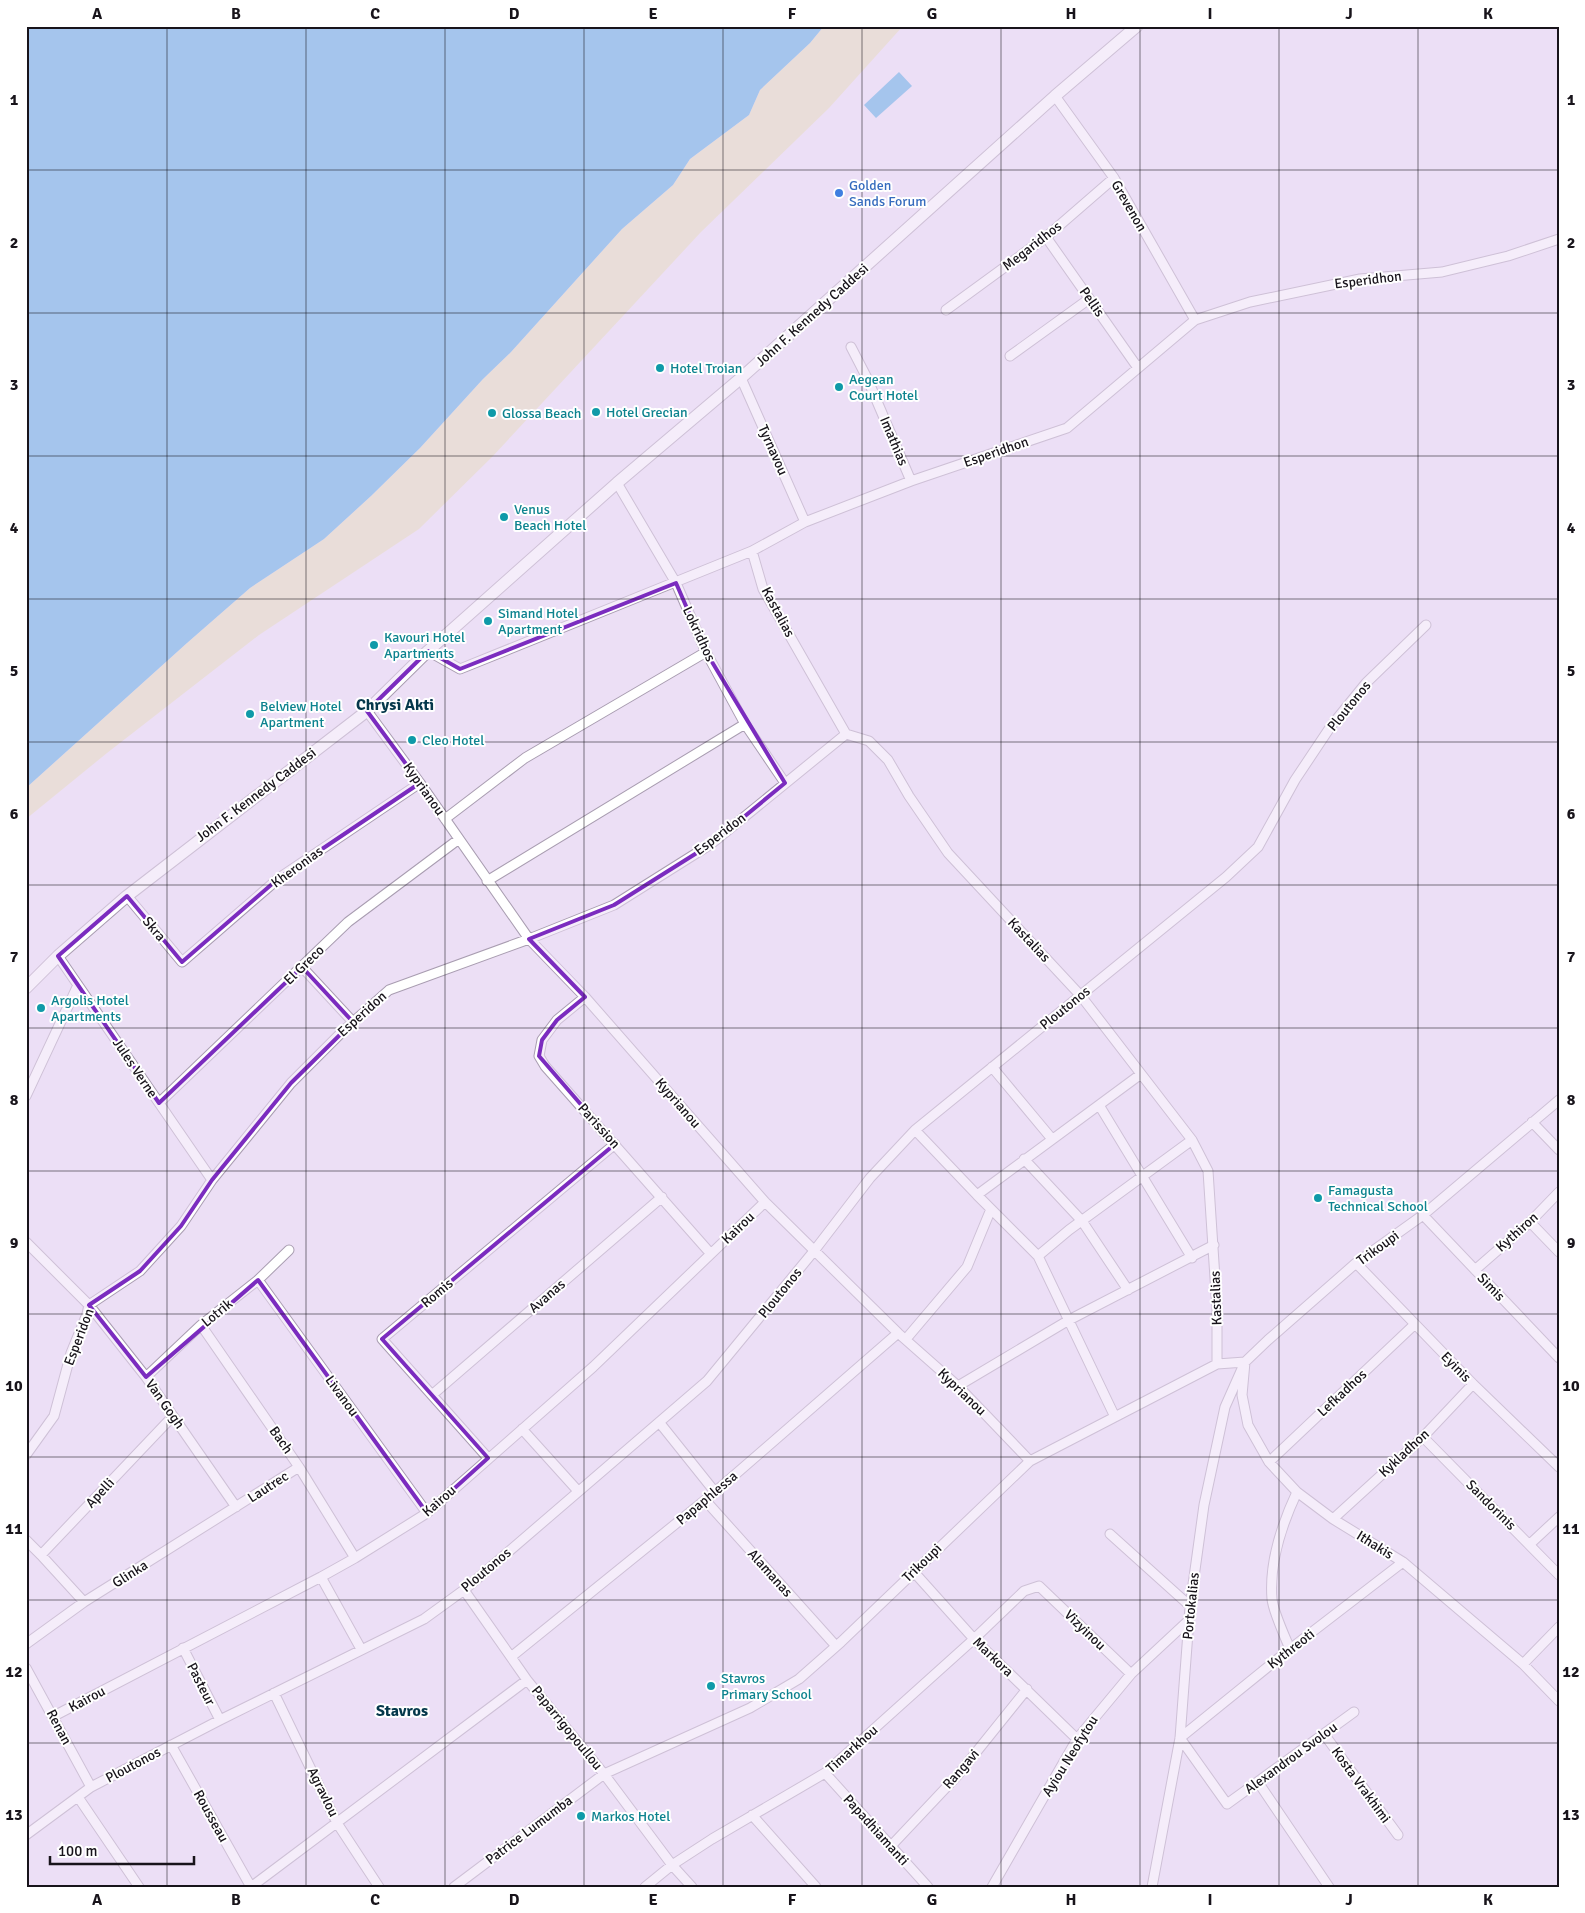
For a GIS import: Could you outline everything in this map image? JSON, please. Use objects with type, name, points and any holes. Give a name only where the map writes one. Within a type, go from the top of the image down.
[{"type":"street","name":"John F. Kennedy Caddesi","points":[[26,988],[58,956],[127,896],[367,711],[428,651],[617,483],[741,378],[1055,96],[1137,26]]},
{"type":"street","name":"Grevenon","points":[[1055,96],[1114,178],[1194,320]]},
{"type":"street","name":"Megaridhos","points":[[946,310],[1046,237],[1114,178]]},
{"type":"street","name":"Pellis","points":[[1046,237],[1138,368]]},
{"type":"street","name":"Esperidhon","points":[[428,651],[460,669],[752,551],[805,522],[911,481],[1067,428],[1194,320],[1250,302],[1360,279],[1442,272],[1508,256],[1559,239]]},
{"type":"street","points":[[1010,356],[1089,299]]},
{"type":"street","name":"Imathias","points":[[851,347],[867,378],[911,481]]},
{"type":"street","name":"Tyrnavou","points":[[741,378],[805,522]]},
{"type":"street","name":"Lokridhos","points":[[617,483],[676,583],[706,652],[745,724],[785,783]]},
{"type":"street","name":"Kastalias","points":[[752,551],[763,589],[846,734],[869,741],[888,760],[909,796],[948,852],[1081,996],[1192,1140],[1208,1171],[1217,1309],[1217,1364]]},
{"type":"street","name":"Ploutonos","points":[[26,1835],[91,1787],[220,1720],[424,1619],[464,1590],[707,1381],[814,1251],[870,1178],[915,1130],[1226,877],[1258,847],[1295,780],[1331,726],[1366,683],[1426,625]]},
{"type":"street","points":[[445,819],[525,758],[706,652]]},
{"type":"street","name":"Kyprianou","points":[[367,711],[420,782],[529,939],[585,997],[765,1202],[898,1333],[958,1386],[1030,1461]]},
{"type":"street","points":[[487,881],[745,724]]},
{"type":"street","name":"Esperidon","points":[[26,1455],[54,1416],[71,1353],[89,1305],[140,1271],[181,1226],[212,1180],[291,1083],[388,990],[529,939],[614,905],[710,844],[846,734]]},
{"type":"street","name":"Kheronias","points":[[182,962],[279,878],[420,782]]},
{"type":"street","name":"El Greco","points":[[159,1103],[348,922],[460,839]]},
{"type":"street","name":"Skra","points":[[127,896],[182,962]]},
{"type":"street","name":"Jules Verne","points":[[58,956],[212,1180]]},
{"type":"street","points":[[302,967],[353,1022]]},
{"type":"street","points":[[26,1096],[78,985]]},
{"type":"street","name":"Parission","points":[[585,997],[557,1020],[542,1040],[539,1056],[544,1066],[711,1254]]},
{"type":"street","points":[[992,1067],[1052,1139]]},
{"type":"street","points":[[977,1195],[1141,1074]]},
{"type":"street","name":"Trikoupi","points":[[1268,1340],[1356,1264],[1423,1216],[1559,1100]]},
{"type":"street","points":[[1099,1105],[1144,1176],[1192,1258]]},
{"type":"street","points":[[1532,1122],[1559,1150]]},
{"type":"street","points":[[915,1130],[1038,1256],[1115,1417]]},
{"type":"street","points":[[1038,1256],[1192,1140]]},
{"type":"street","name":"Romis","points":[[488,1458],[382,1340],[615,1144]]},
{"type":"street","points":[[1024,1160],[1082,1221],[1128,1290]]},
{"type":"street","name":"Kythiron","points":[[1475,1270],[1530,1222],[1559,1192]]},
{"type":"street","name":"Avanas","points":[[432,1395],[662,1198]]},
{"type":"street","name":"Kairou","points":[[54,1716],[321,1577],[427,1513],[593,1367],[765,1202]]},
{"type":"street","points":[[906,1340],[967,1267],[991,1209]]},
{"type":"street","name":"Simis","points":[[1423,1216],[1559,1358]]},
{"type":"street","points":[[1530,1222],[1559,1252]]},
{"type":"street","name":"Van Gogh","points":[[27,1244],[89,1305],[146,1377],[236,1507]]},
{"type":"street","points":[[958,1386],[1069,1320],[1214,1245]]},
{"type":"street","name":"Lotrik","points":[[146,1377],[201,1325],[258,1280],[289,1250]]},
{"type":"street","name":"Eyinis","points":[[1356,1264],[1473,1384],[1559,1467]]},
{"type":"street","name":"Livanou","points":[[258,1280],[427,1513]]},
{"type":"street","name":"Lefkadhos","points":[[1269,1462],[1415,1324]]},
{"type":"street","name":"Bach","points":[[201,1325],[299,1467],[355,1558]]},
{"type":"street","name":"Papaphlessa","points":[[511,1657],[715,1492],[898,1333]]},
{"type":"street","name":"Portokalias","points":[[1152,1887],[1180,1738],[1190,1606],[1204,1505],[1225,1407],[1245,1362],[1268,1340]]},
{"type":"street","name":"Trikoupi","points":[[604,1774],[750,1708],[800,1679],[1030,1461],[1217,1364],[1245,1362]]},
{"type":"street","name":"Ithakis","points":[[1245,1362],[1242,1395],[1248,1425],[1269,1462],[1296,1492],[1333,1519],[1403,1562],[1522,1664],[1559,1702]]},
{"type":"street","name":"Kykladhon","points":[[1333,1519],[1422,1437],[1473,1384]]},
{"type":"street","name":"Apelli","points":[[41,1555],[173,1416]]},
{"type":"street","points":[[659,1422],[715,1492]]},
{"type":"street","points":[[522,1429],[578,1491]]},
{"type":"street","name":"Sandorinis","points":[[1422,1437],[1559,1575]]},
{"type":"street","name":"Lautrec","points":[[236,1507],[299,1467]]},
{"type":"street","points":[[1290,1649],[1272,1600],[1276,1553],[1284,1519],[1296,1492]]},
{"type":"street","name":"Alamanas","points":[[705,1500],[836,1646]]},
{"type":"street","name":"Glinka","points":[[26,1644],[84,1602],[236,1507]]},
{"type":"street","points":[[1530,1544],[1559,1517]]},
{"type":"street","points":[[1110,1534],[1190,1606]]},
{"type":"street","points":[[26,1540],[84,1602]]},
{"type":"street","name":"Kythreoti","points":[[1180,1738],[1290,1649],[1403,1562]]},
{"type":"street","name":"Markora","points":[[913,1571],[974,1639],[1077,1739]]},
{"type":"street","points":[[321,1577],[361,1649]]},
{"type":"street","name":"Timarkhou","points":[[645,1887],[672,1865],[752,1815],[825,1773],[974,1639],[1024,1591],[1039,1586]]},
{"type":"street","name":"Vizyinou","points":[[1039,1586],[1131,1674]]},
{"type":"street","name":"Paparrigopoullou","points":[[464,1590],[527,1680],[604,1774],[672,1865],[692,1887]]},
{"type":"street","name":"Ayiou Neofytou","points":[[992,1887],[1077,1739],[1131,1674],[1189,1620]]},
{"type":"street","points":[[1522,1664],[1559,1627]]},
{"type":"street","name":"Pasteur","points":[[183,1648],[220,1720]]},
{"type":"street","name":"Renan","points":[[26,1668],[54,1716],[91,1787]]},
{"type":"street","points":[[251,1887],[527,1680]]},
{"type":"street","name":"Rangavi","points":[[891,1846],[957,1776],[1027,1689]]},
{"type":"street","name":"Agravlou","points":[[274,1693],[338,1823],[379,1887]]},
{"type":"street","name":"Alexandrou Svolou","points":[[1180,1738],[1227,1804],[1354,1712]]},
{"type":"street","name":"Kosta Vrakhimi","points":[[1324,1734],[1398,1835]]},
{"type":"street","name":"Rousseau","points":[[171,1745],[251,1887]]},
{"type":"street","name":"Papadhiamanti","points":[[825,1773],[928,1887]]},
{"type":"street","name":"Patrice Lumumba","points":[[454,1887],[604,1774]]},
{"type":"street","points":[[1258,1782],[1329,1887]]},
{"type":"street","points":[[78,1797],[139,1887]]},
{"type":"street","points":[[752,1815],[816,1887]]},
{"type":"highlighted area","points":[[676,583],[706,652],[785,783],[711,844],[614,905],[529,939],[585,997],[557,1020],[542,1040],[539,1056],[615,1144],[382,1339],[488,1458],[427,1513],[258,1280],[146,1377],[89,1305],[140,1271],[181,1226],[212,1180],[291,1083],[353,1022],[302,967],[159,1103],[58,956],[127,896],[182,962],[279,878],[420,783],[367,711],[428,651],[460,669]]},
{"type":"sand","name":"Glossa Beach","points":[[824,26],[903,26],[829,108],[701,232],[493,456],[419,529],[259,635],[107,753],[26,819],[26,788],[250,588],[324,539],[371,496],[420,448],[483,379],[511,352],[622,229],[673,185],[690,159],[749,115],[760,90],[810,43]]},
{"type":"water","points":[[26,26],[824,26],[810,43],[760,90],[749,115],[690,159],[673,185],[622,229],[511,352],[483,379],[420,448],[371,496],[324,539],[250,588],[26,788]]},
{"type":"water","points":[[899,72],[912,86],[876,118],[864,105]]},
{"type":"place","name":"Golden Sands Forum","points":[[839,193]]},
{"type":"place","name":"Hotel Troian","points":[[660,368]]},
{"type":"place","name":"Aegean Court Hotel","points":[[839,387]]},
{"type":"place","name":"Hotel Grecian","points":[[596,412]]},
{"type":"place","name":"Glossa Beach","points":[[492,413]]},
{"type":"place","name":"Venus Beach Hotel","points":[[504,517]]},
{"type":"place","name":"Simand Hotel Apartment","points":[[488,621]]},
{"type":"place","name":"Kavouri Hotel Apartments","points":[[374,645]]},
{"type":"place","name":"Belview Hotel Apartment","points":[[250,714]]},
{"type":"place","name":"Cleo Hotel","points":[[412,740]]},
{"type":"place","name":"Argolis Hotel Apartments","points":[[41,1008]]},
{"type":"place","name":"Famagusta Technical School","points":[[1318,1198]]},
{"type":"place","name":"Stavros Primary School","points":[[711,1686]]},
{"type":"place","name":"Markos Hotel","points":[[581,1816]]},
{"type":"district","name":"Chrysi Akti","points":[[395,705]]},
{"type":"district","name":"Stavros","points":[[402,1711]]}]
